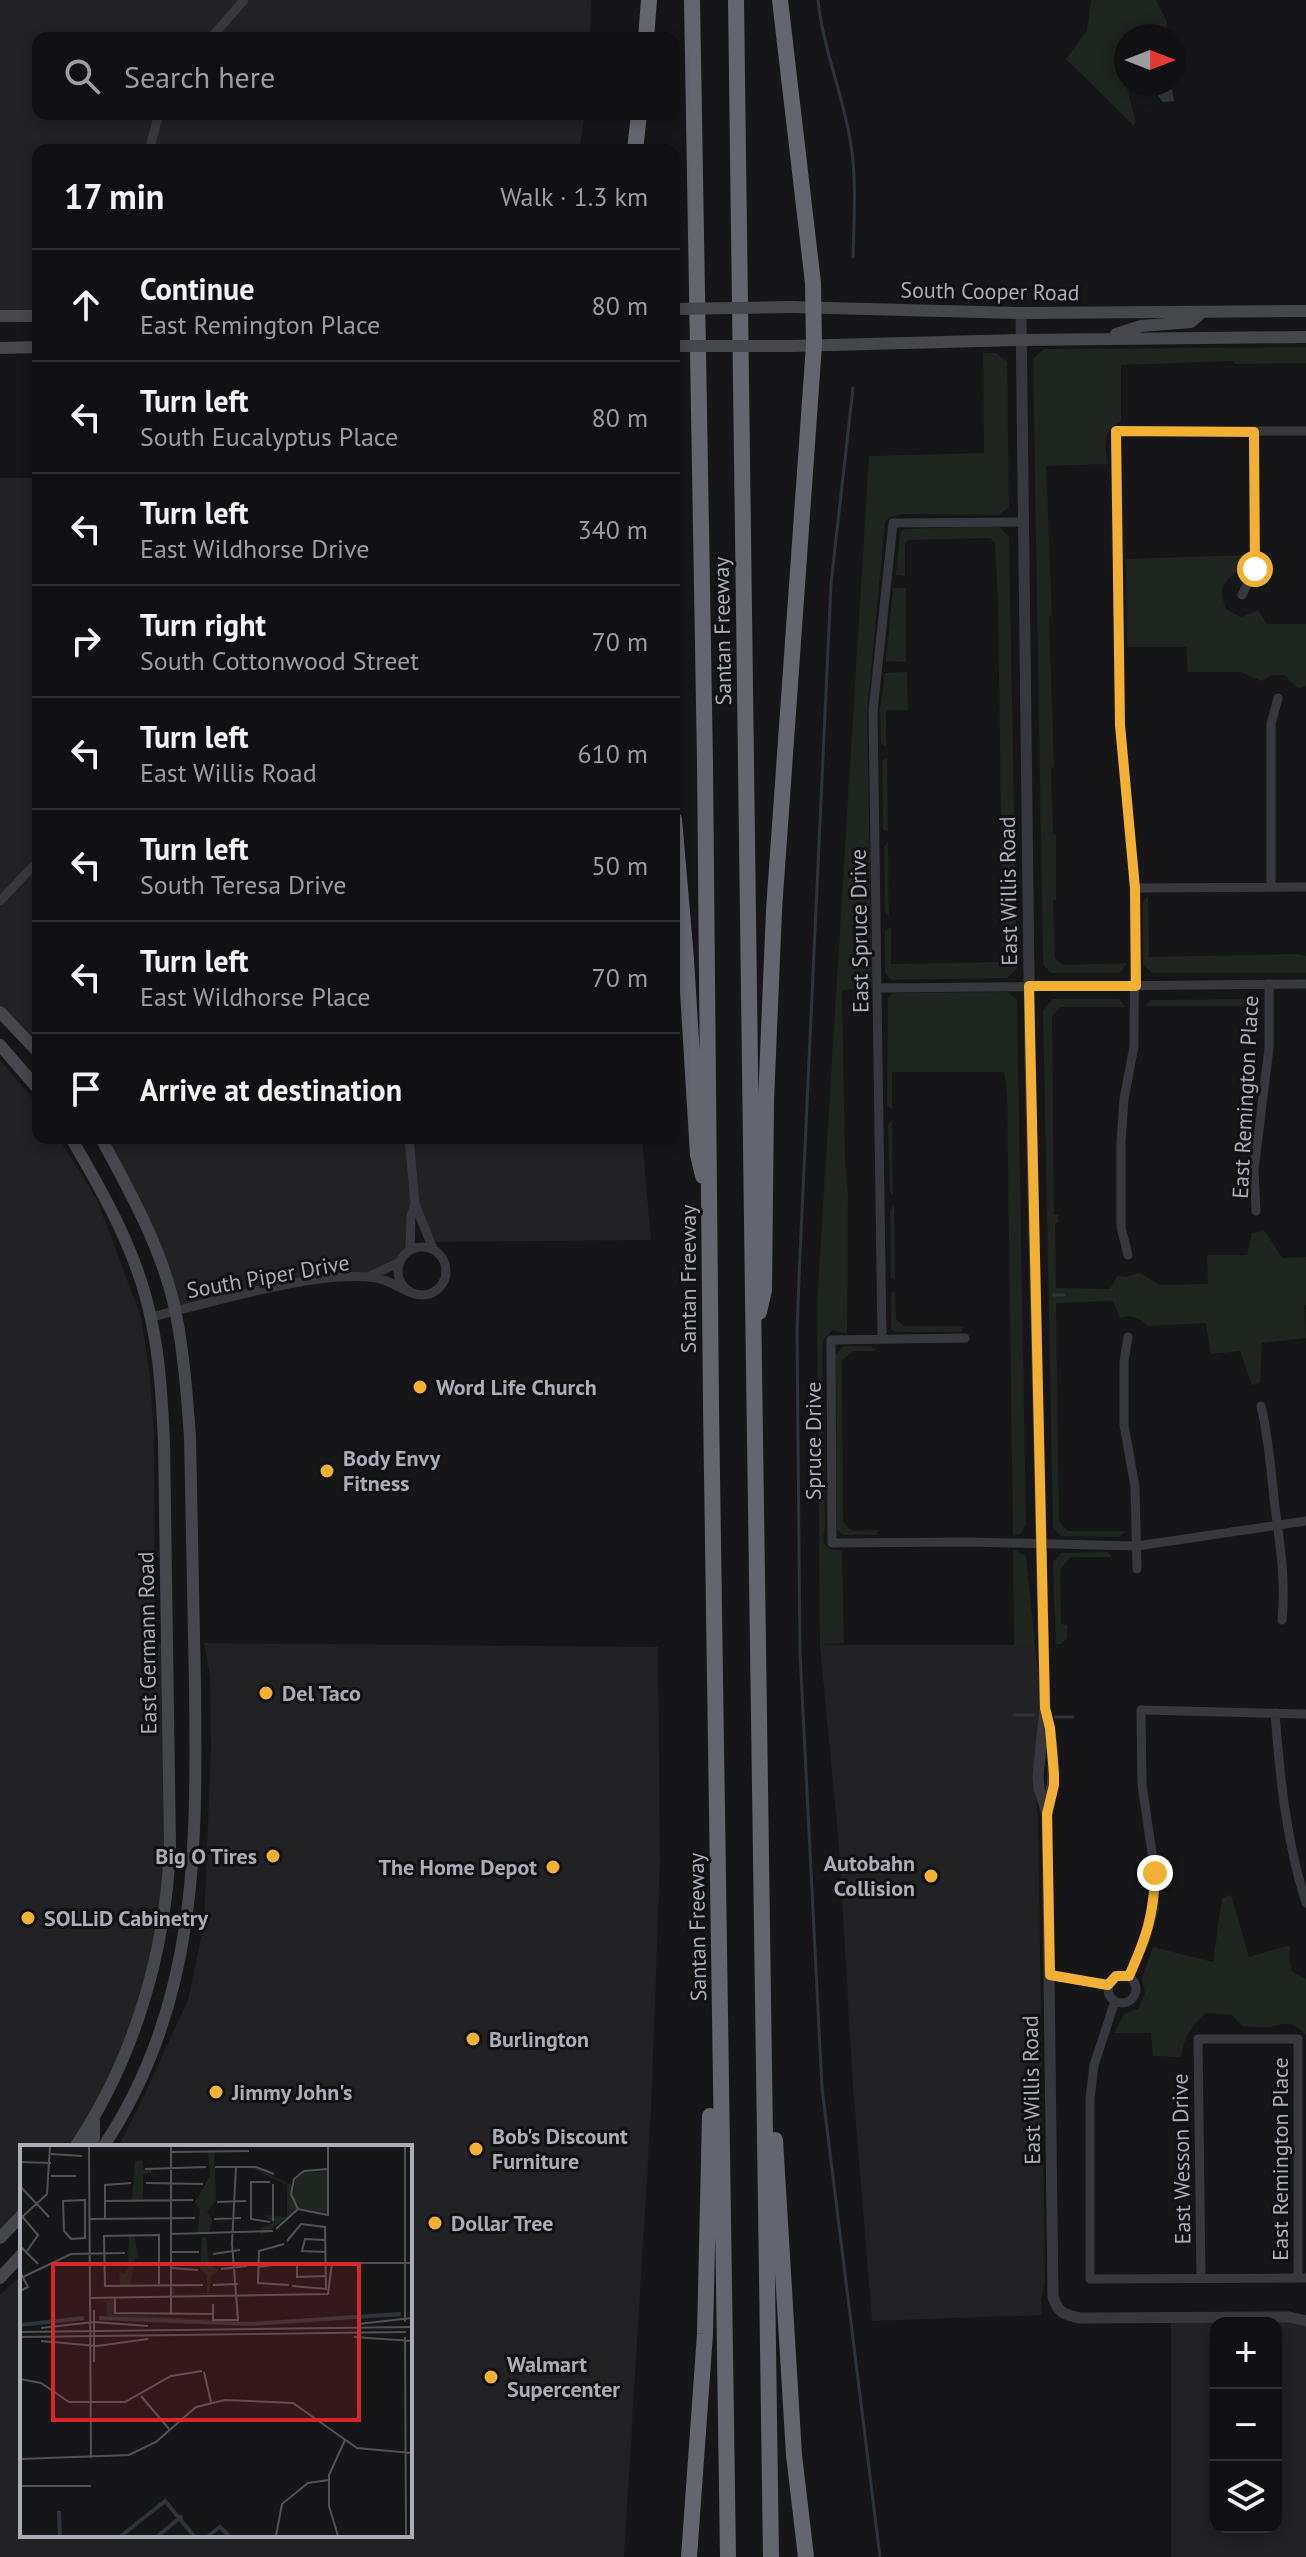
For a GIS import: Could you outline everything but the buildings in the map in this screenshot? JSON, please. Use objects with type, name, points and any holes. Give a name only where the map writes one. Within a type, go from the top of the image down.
[{"type":"highway","points":[[646,32],[649,0]]},
{"type":"highway","name":"Santan Freeway","points":[[692,0],[728,2557]]},
{"type":"highway","name":"Santan Freeway","points":[[736,0],[752,1345],[771,2557]]},
{"type":"highway","points":[[752,1345],[764,1290],[766,1101],[774,910],[814,345],[813,283],[780,0]]},
{"type":"highway","points":[[636,144],[638,120]]},
{"type":"highway","points":[[680,889],[698,1155],[710,1211]]},
{"type":"highway","points":[[689,2557],[705,2334],[710,2137],[709,1979],[719,1931]]},
{"type":"highway","points":[[764,2064],[775,2133],[794,2455],[806,2557]]},
{"type":"main road","name":"South Cooper Road","points":[[680,309],[813,306],[1021,313],[1306,311]]},
{"type":"main road","points":[[1101,339],[1141,326],[1191,322],[1202,312]]},
{"type":"main road","points":[[0,316],[32,316]]},
{"type":"main road","points":[[680,346],[1306,337]]},
{"type":"main road","points":[[0,348],[32,347]]},
{"type":"main road","points":[[0,1012],[32,1046]]},
{"type":"main road","points":[[0,1045],[32,1082]]},
{"type":"main road","name":"East Germann Road","points":[[75,1144],[105,1194],[143,1289],[151,1317],[160,1379],[164,1442],[170,1846],[168,1893],[143,2003],[127,2048],[76,2145]]},
{"type":"main road","points":[[104,1144],[145,1226],[176,1311],[190,1437],[197,1797],[190,1905],[178,1968],[151,2056],[119,2124],[104,2145]]},
{"type":"main road","points":[[89,2145],[94,2138],[93,2118]]},
{"type":"main road","points":[[0,2238],[20,2217]]},
{"type":"main road","points":[[0,2278],[20,2256]]},
{"type":"street","points":[[216,32],[244,0]]},
{"type":"street","points":[[151,144],[157,120]]},
{"type":"street","name":"East Willis Road","points":[[1021,313],[1039,1544],[1045,1708],[1054,1774],[1047,1814],[1053,2297],[1063,2315],[1080,2318],[1289,2317],[1306,2321]]},
{"type":"street","points":[[1128,1255],[1121,1227],[1121,1142],[1124,1099],[1134,1046],[1135,888],[1120,725],[1116,431],[1306,431]]},
{"type":"street","points":[[1242,595],[1255,569],[1254,432]]},
{"type":"street","name":"East Spruce Drive","points":[[882,1339],[873,711],[893,523],[1023,522]]},
{"type":"street","points":[[1271,887],[1271,724],[1278,698]]},
{"type":"street","points":[[0,901],[32,867]]},
{"type":"street","points":[[1135,888],[1306,887]]},
{"type":"street","name":"East Remington Place","points":[[1256,1211],[1254,1170],[1269,1048],[1269,984]]},
{"type":"street","points":[[879,988],[1306,984]]},
{"type":"street","points":[[410,1144],[415,1204],[433,1249]]},
{"type":"street","points":[[410,1250],[411,1216],[415,1204]]},
{"type":"street","points":[[421,1247],[433,1249],[439,1253],[446,1267],[444,1283],[425,1296],[409,1292],[399,1279],[400,1262],[410,1250],[421,1247]]},
{"type":"street","name":"South Piper Drive","points":[[368,1277],[400,1262]]},
{"type":"street","name":"South Piper Drive","points":[[151,1317],[301,1283],[368,1277],[395,1283],[409,1292]]},
{"type":"street","points":[[1128,1337],[1124,1361],[1124,1425],[1135,1487],[1137,1569]]},
{"type":"street","points":[[882,1339],[965,1338]]},
{"type":"street","name":"Spruce Drive","points":[[882,1339],[831,1340],[832,1543],[1039,1544]]},
{"type":"street","points":[[1261,1406],[1278,1526],[1284,1603],[1282,1620]]},
{"type":"street","points":[[1039,1544],[1137,1546],[1306,1521]]},
{"type":"street","points":[[1129,1976],[1145,1941],[1154,1908],[1155,1873],[1142,1785],[1141,1710],[1306,1714]]},
{"type":"street","points":[[1275,1713],[1283,1809],[1295,1869],[1306,1903]]},
{"type":"street","points":[[1050,1975],[1108,1985]]},
{"type":"street","points":[[1116,1976],[1129,1976],[1135,1983],[1134,1996],[1128,2002],[1115,2001],[1109,1994],[1108,1985],[1116,1976]]},
{"type":"street","points":[[1115,2001],[1094,2065],[1090,2098],[1090,2279],[1302,2278]]},
{"type":"street","name":"East Wesson Drive","points":[[1201,2279],[1198,2039],[1298,2039]]},
{"type":"street","name":"East Remington Place","points":[[1298,2039],[1302,2278]]},
{"type":"shaded area","points":[[0,0],[591,0],[590,32],[32,32],[32,120],[584,120],[580,144],[32,144],[32,315],[0,316]]},
{"type":"shaded area","points":[[1091,0],[1156,0],[1167,22],[1114,24],[1114,96],[1129,96],[1136,122],[1133,125],[1066,59],[1087,31]]},
{"type":"shaded area","points":[[1158,96],[1173,96],[1174,101],[1163,102]]},
{"type":"shaded area","points":[[1306,347],[1306,363],[1235,364],[1234,361],[1121,365],[1121,421],[1107,434],[1108,464],[1046,466],[1052,616],[1049,617],[1053,834],[1056,835],[1056,900],[1053,900],[1055,958],[1063,965],[1127,963],[1120,973],[1051,973],[1043,964],[1033,359],[1044,349]]},
{"type":"shaded area","points":[[983,353],[996,353],[1007,362],[1009,507],[999,515],[902,514],[885,522],[867,713],[872,988],[842,990],[848,1195],[847,1334],[833,1330],[823,1340],[822,1348],[823,1538],[828,1548],[842,1550],[844,1643],[820,1645],[817,1305],[869,456],[984,453]]},
{"type":"shaded area","points":[[0,478],[32,478],[32,1046],[0,1012]]},
{"type":"shaded area","points":[[999,526],[1009,537],[1017,969],[1007,978],[891,980],[885,972],[885,931],[891,927],[891,964],[1003,962],[995,543],[990,538],[908,540],[905,543],[905,576],[896,575],[900,533],[904,529]]},
{"type":"shaded area","points":[[1247,555],[1222,590],[1226,609],[1241,617],[1258,610],[1267,624],[1306,624],[1306,686],[1298,688],[1284,675],[1271,675],[1262,681],[1241,672],[1188,672],[1186,647],[1127,647],[1126,559]]},
{"type":"shaded area","points":[[893,588],[906,588],[906,662],[886,661]]},
{"type":"shaded area","points":[[907,672],[908,710],[886,710],[886,747],[881,743],[880,710],[885,673]]},
{"type":"shaded area","points":[[887,758],[888,832],[883,829],[882,761]]},
{"type":"shaded area","points":[[888,842],[889,916],[885,913],[884,847]]},
{"type":"shaded area","points":[[1148,896],[1149,957],[1299,954],[1306,956],[1306,973],[1152,973],[1143,964],[1143,902]]},
{"type":"shaded area","points":[[1008,992],[1017,1000],[1026,1525],[1020,1534],[1013,1536],[1007,1092],[1004,1072],[892,1072],[892,1109],[887,1106],[888,998],[893,993]]},
{"type":"shaded area","points":[[1053,999],[1119,999],[1126,1007],[1061,1007],[1052,1016],[1054,1215],[1058,1215],[1058,1223],[1055,1223],[1056,1288],[1110,1289],[1118,1275],[1126,1277],[1140,1273],[1160,1285],[1208,1284],[1207,1255],[1247,1255],[1252,1233],[1265,1231],[1282,1258],[1306,1257],[1306,1338],[1262,1343],[1260,1383],[1252,1385],[1240,1351],[1211,1354],[1206,1323],[1147,1326],[1135,1317],[1120,1318],[1113,1301],[1056,1303],[1059,1521],[1068,1531],[1126,1531],[1120,1537],[1061,1536],[1053,1527],[1043,1010]]},
{"type":"shaded area","points":[[1251,999],[1261,1006],[1146,1006],[1150,1000]]},
{"type":"shaded area","points":[[0,1060],[32,1098],[32,1144],[63,1144],[97,1200],[141,1317],[150,1376],[154,1436],[155,1644],[167,1644],[170,1846],[143,2003],[76,2145],[20,2145],[20,2217],[0,2238]]},
{"type":"shaded area","points":[[892,1120],[893,1196],[890,1192],[888,1125]]},
{"type":"shaded area","points":[[104,1144],[643,1144],[651,1240],[429,1242],[415,1205],[410,1250],[400,1262],[379,1271],[176,1311],[160,1264]]},
{"type":"shaded area","points":[[894,1205],[895,1280],[891,1278],[890,1211]]},
{"type":"shaded area","points":[[895,1291],[896,1319],[904,1326],[964,1326],[961,1332],[895,1332],[891,1328],[891,1293]]},
{"type":"shaded area","points":[[843,1346],[871,1346],[876,1351],[853,1351],[842,1360],[843,1522],[852,1531],[879,1530],[876,1535],[843,1535],[837,1530],[836,1355]]},
{"type":"shaded area","points":[[1013,1549],[1026,1556],[1035,1645],[1014,1645]]},
{"type":"shaded area","points":[[1108,1552],[1112,1557],[1070,1557],[1060,1570],[1061,1624],[1067,1625],[1067,1638],[1056,1644],[1053,1562],[1061,1553]]},
{"type":"shaded area","points":[[204,1643],[658,1647],[660,1863],[651,2111],[624,2557],[0,2557],[0,2295],[20,2277],[20,2537],[412,2537],[412,2145],[119,2145],[188,2000],[204,1923],[211,1749],[210,1676]]},
{"type":"shaded area","points":[[820,1645],[1035,1645],[1040,1692],[1035,1789],[1038,1816],[1045,2280],[1042,2315],[872,2321],[853,2087],[839,1847]]},
{"type":"shaded area","points":[[1231,1895],[1249,1957],[1290,1945],[1292,1971],[1306,1979],[1306,2035],[1289,2024],[1242,2026],[1232,2015],[1206,2013],[1189,2032],[1181,2057],[1153,2056],[1151,2033],[1114,2033],[1124,2014],[1138,2009],[1145,1993],[1142,1978],[1153,1947],[1213,1962],[1222,1898]]},
{"type":"shaded area","points":[[1171,2318],[1210,2318],[1210,2533],[1282,2533],[1282,2319],[1306,2319],[1306,2557],[1171,2557]]},
{"type":"waterway","points":[[818,0],[847,122],[854,168],[853,257]]},
{"type":"waterway","points":[[853,388],[831,584],[799,1277],[800,1653],[822,2088],[880,2557]]},
{"type":"waterway","points":[[1053,1295],[1064,1295]]},
{"type":"waterway","points":[[1015,1715],[1034,1715]]},
{"type":"waterway","points":[[1055,1717],[1073,1717]]},
{"type":"place","name":"Word Life Church","points":[[420,1387]]},
{"type":"place","name":"Body Envy Fitness","points":[[327,1471]]},
{"type":"place","name":"Del Taco","points":[[266,1693]]},
{"type":"place","name":"Big O Tires","points":[[273,1856]]},
{"type":"place","name":"The Home Depot","points":[[553,1867]]},
{"type":"place","name":"Autobahn Collision","points":[[931,1876]]},
{"type":"place","name":"SOLLiD Cabinetry","points":[[28,1918]]},
{"type":"place","name":"Burlington","points":[[473,2039]]},
{"type":"place","name":"Jimmy John's","points":[[216,2092]]},
{"type":"place","name":"Bob's Discount Furniture","points":[[476,2149]]},
{"type":"place","name":"Dollar Tree","points":[[435,2223]]},
{"type":"place","name":"Walmart Supercenter","points":[[491,2377]]},
{"type":"route","points":[[1155,1873],[1154,1908],[1145,1941],[1129,1976],[1116,1976],[1108,1985],[1050,1975],[1047,1814],[1054,1774],[1045,1708],[1039,1544],[1029,986],[1136,986],[1135,888],[1120,725],[1116,431],[1254,432],[1255,569]]}]
